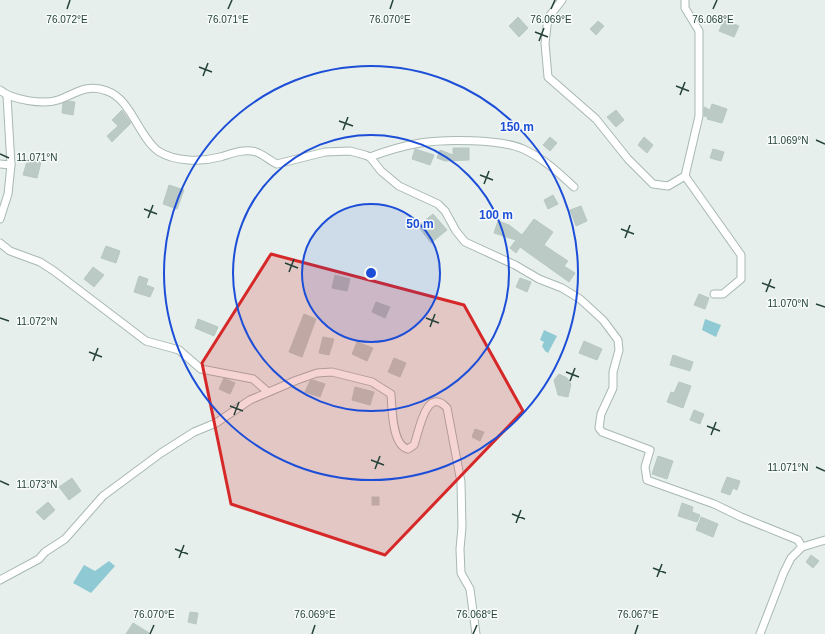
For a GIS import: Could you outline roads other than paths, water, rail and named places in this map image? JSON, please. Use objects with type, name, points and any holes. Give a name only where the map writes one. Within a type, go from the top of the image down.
[{"type":"street","points":[[562,0],[548,18],[545,43],[548,77],[596,119],[628,159],[653,184],[668,186],[685,176],[699,116],[699,31],[685,8],[685,0]]},
{"type":"street","points":[[0,90],[7,96],[43,102],[58,100],[71,93],[88,88],[108,91],[120,100],[131,114],[140,131],[158,151],[186,161],[218,158],[237,151],[255,151],[277,164],[325,152],[350,151],[370,157],[382,171],[400,186],[438,204],[445,211],[456,231],[465,242],[515,265],[539,279],[562,288],[580,299],[603,320],[618,340],[619,350],[613,372],[613,388],[601,414],[599,428],[602,432],[650,450],[644,467],[647,480],[714,504],[740,517],[798,540],[802,547]]},
{"type":"street","points":[[0,219],[8,194],[11,165],[7,96]]},
{"type":"street","points":[[370,157],[394,148],[421,142],[480,141],[508,144],[523,149],[554,167],[574,187]]},
{"type":"street","points":[[0,164],[11,165]]},
{"type":"street","points":[[685,176],[741,255],[742,279],[723,294],[714,294]]},
{"type":"street","points":[[0,243],[10,251],[40,262],[54,270],[146,341],[179,350],[201,369],[253,379],[268,392]]},
{"type":"street","points":[[1,578],[39,559],[45,552],[65,539],[103,496],[161,453],[194,432],[216,423],[250,400],[268,392],[317,372],[332,372],[372,382],[391,394],[394,428],[400,445],[408,449],[414,445],[424,411],[428,405],[436,402],[444,404],[447,408],[461,482],[461,573],[470,589],[476,634]]},
{"type":"street","points":[[760,634],[791,558],[802,547],[825,540]]},
{"type":"water","points":[[705,319],[721,325],[716,337],[702,330]]},
{"type":"water","points":[[544,330],[557,336],[548,353],[542,346],[544,342],[540,340]]},
{"type":"water","points":[[109,561],[115,566],[91,593],[73,583],[84,565],[95,571]]}]
